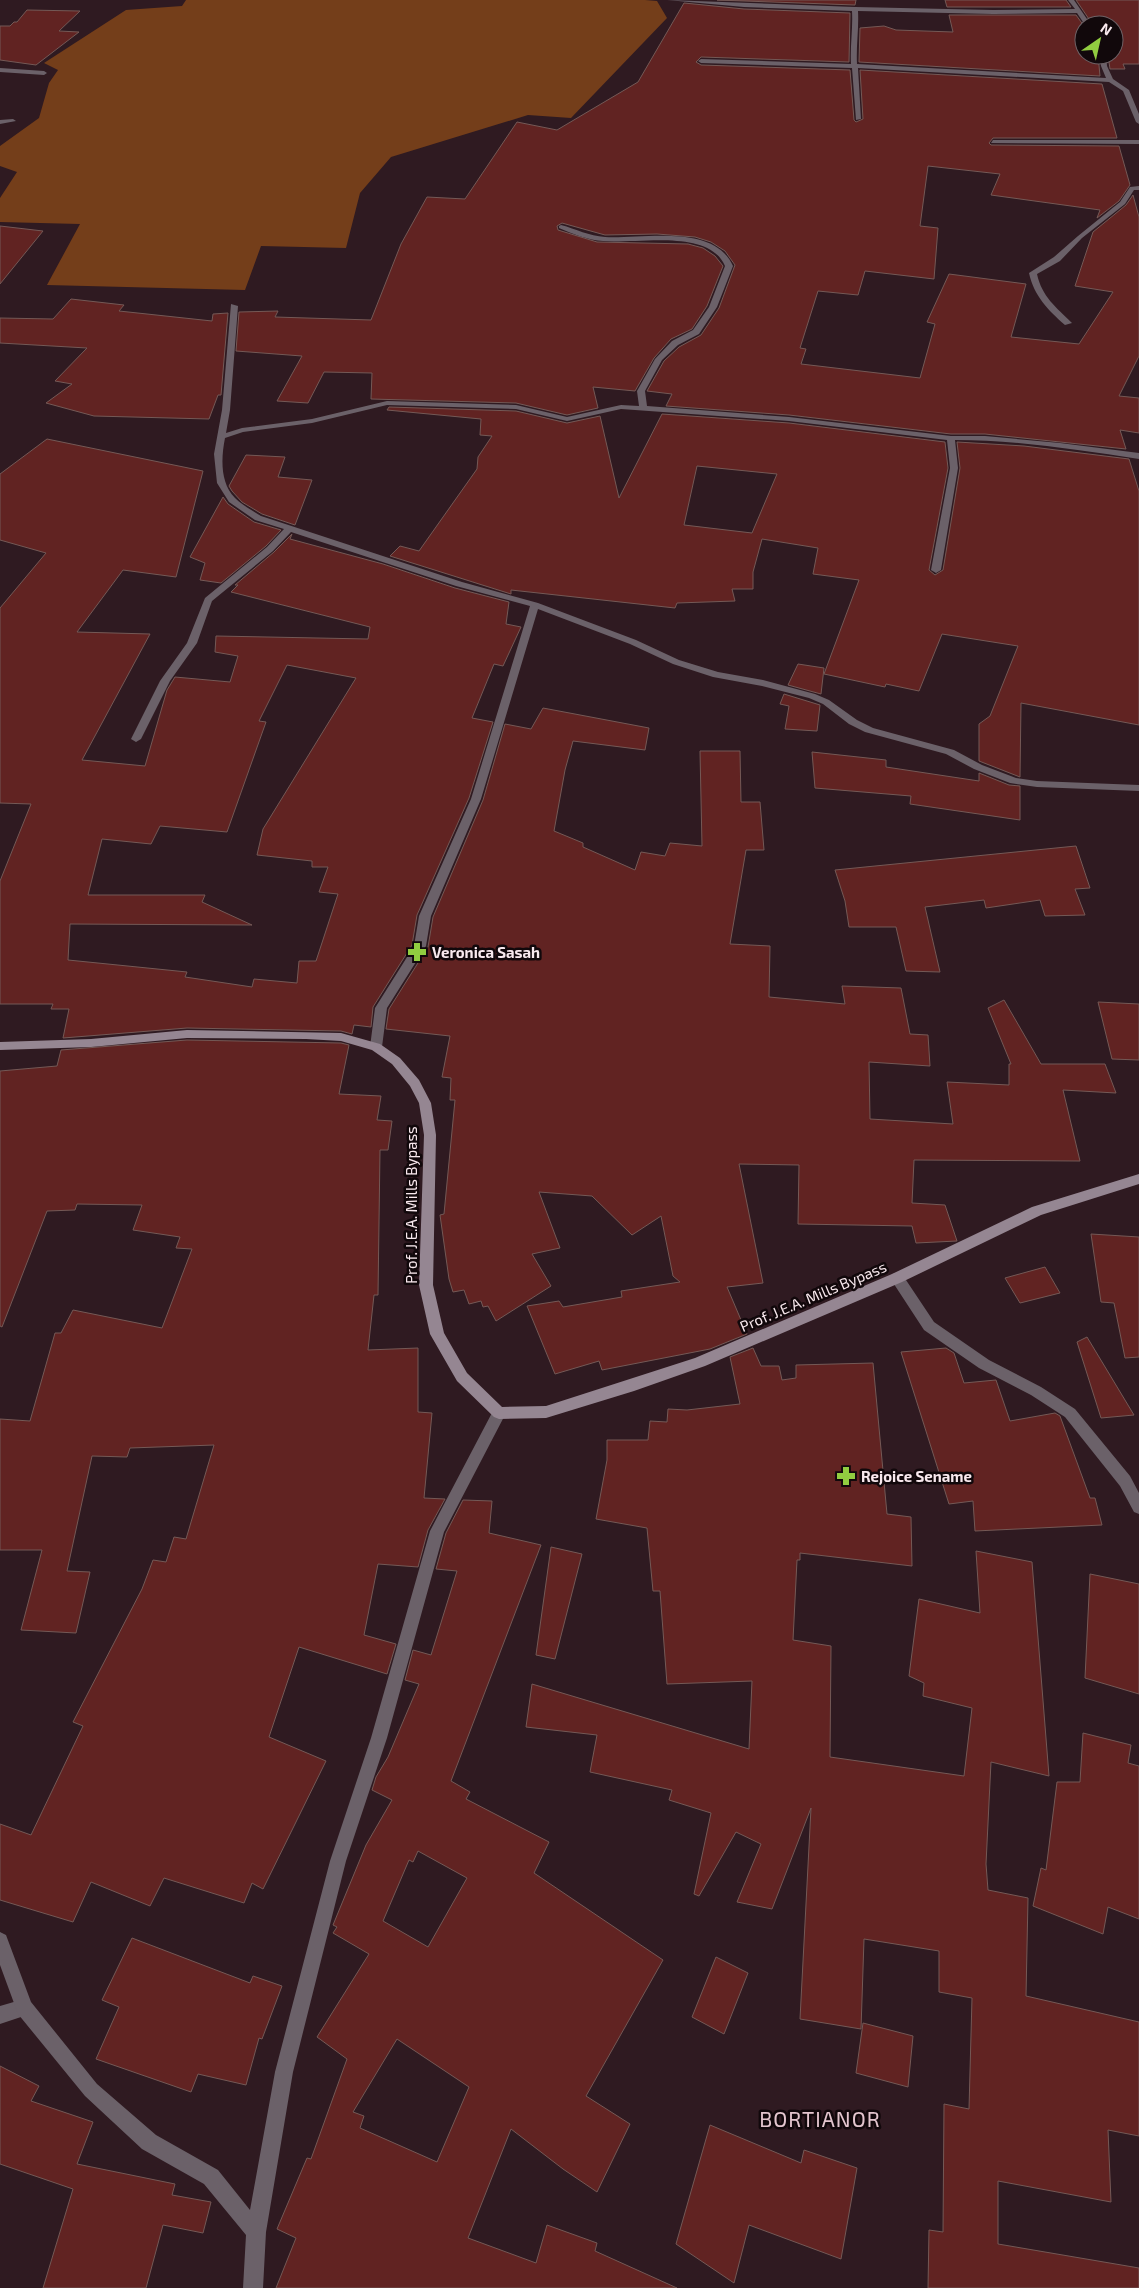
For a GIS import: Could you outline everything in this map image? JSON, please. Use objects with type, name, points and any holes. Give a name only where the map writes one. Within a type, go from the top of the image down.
[{"type":"street","points":[[670,0],[855,9],[993,12],[1078,11]]},
{"type":"street","points":[[1071,0],[1081,15]]},
{"type":"street","points":[[855,9],[855,66],[858,119]]},
{"type":"street","points":[[701,62],[855,66],[1110,80],[1126,90],[1139,122]]},
{"type":"street","points":[[1104,65],[1110,80]]},
{"type":"street","points":[[0,70],[44,73]]},
{"type":"street","points":[[0,122],[13,121]]},
{"type":"street","points":[[992,142],[1139,142]]},
{"type":"street","points":[[1068,323],[1053,311],[1035,289],[1032,273],[1057,260],[1080,237],[1123,203],[1132,188],[1139,188]]},
{"type":"street","points":[[560,227],[577,234],[603,239],[693,241],[713,247],[726,259],[730,266],[713,306],[696,332],[675,343],[659,359],[641,391],[642,408]]},
{"type":"street","points":[[234,306],[226,410],[218,454],[220,483],[232,500],[258,518],[459,584],[534,605],[633,642],[676,662],[708,673],[764,683],[812,696],[826,702],[853,722],[869,730],[950,752],[978,767],[1014,781],[1037,784],[1139,788]]},
{"type":"street","points":[[221,437],[242,430],[312,421],[387,403],[516,407],[567,419],[621,407],[789,419],[951,438],[985,438],[1060,444],[1139,456]]},
{"type":"street","points":[[936,570],[954,468],[951,438]]},
{"type":"street","points":[[136,739],[165,681],[192,643],[208,600],[270,549],[289,529]]},
{"type":"street","points":[[376,1046],[381,1008],[420,946],[425,916],[476,799],[534,605]]},
{"type":"street","name":"Prof. J.E.A. Mills Bypass","points":[[0,1046],[91,1043],[206,1034],[306,1034],[341,1037],[376,1046],[396,1062],[415,1083],[425,1103],[430,1135],[426,1285],[437,1334],[462,1377],[499,1413],[546,1412],[700,1362],[897,1278],[1037,1211],[1139,1179]]},
{"type":"street","points":[[897,1278],[929,1326],[984,1364],[1036,1391],[1070,1413],[1125,1481],[1139,1507]]},
{"type":"street","points":[[253,2288],[256,2232],[284,2072],[338,1861],[379,1738],[437,1531],[499,1413]]},
{"type":"street","points":[[0,1941],[24,2008],[91,2090],[149,2142],[211,2177],[256,2232]]},
{"type":"street","points":[[0,2014],[24,2008]]},
{"type":"shaded area","points":[[186,0],[645,0],[657,1],[667,18],[571,118],[528,115],[391,157],[360,193],[346,248],[261,246],[245,290],[47,285],[80,224],[0,222],[0,198],[17,172],[0,166],[0,146],[39,118],[49,83],[58,70],[44,63],[126,10],[182,6]]},
{"type":"building","points":[[717,0],[856,0],[855,5]]},
{"type":"building","points":[[945,0],[1066,0],[1071,7],[947,7]]},
{"type":"building","points":[[1076,0],[1139,0],[1139,64],[1124,64],[1124,15],[1086,15]]},
{"type":"building","points":[[684,3],[744,9],[850,13],[849,62],[701,57],[696,62],[701,65],[850,70],[854,120],[856,122],[863,119],[860,70],[1102,84],[1117,138],[993,138],[989,143],[991,145],[1119,146],[1130,185],[1119,201],[1097,218],[1100,210],[991,195],[1000,174],[928,166],[920,226],[938,228],[934,279],[865,271],[858,295],[818,291],[800,348],[806,349],[801,364],[920,378],[935,324],[927,322],[949,274],[1026,284],[1011,337],[1079,344],[1113,292],[1075,286],[1093,232],[1126,205],[1133,195],[1139,217],[1139,356],[1119,396],[1139,398],[1139,433],[1120,430],[1126,449],[985,434],[951,434],[789,415],[666,406],[672,394],[647,391],[664,361],[679,347],[701,335],[719,308],[735,265],[725,251],[711,242],[695,237],[657,234],[605,235],[562,223],[557,226],[558,230],[597,242],[688,244],[703,248],[715,256],[723,266],[707,306],[692,329],[671,339],[654,358],[635,391],[593,387],[598,408],[567,415],[516,403],[371,399],[372,373],[324,372],[308,403],[277,401],[302,356],[236,351],[239,312],[278,311],[275,317],[371,320],[401,244],[427,197],[465,199],[517,122],[557,130],[638,82]]},
{"type":"building","points":[[27,10],[80,11],[59,31],[79,32],[36,65],[0,60],[0,26],[10,26],[17,22]]},
{"type":"building","points":[[949,15],[1074,15],[1074,65],[1099,65],[1100,76],[859,62],[860,28],[884,26],[896,30],[953,32]]},
{"type":"building","points":[[1109,65],[1123,65],[1125,69],[1110,69]]},
{"type":"building","points":[[0,226],[43,231],[0,284]]},
{"type":"building","points":[[71,299],[124,305],[119,311],[212,321],[213,314],[228,313],[221,395],[218,395],[209,419],[94,416],[46,403],[72,384],[55,381],[87,348],[0,343],[0,318],[53,319]]},
{"type":"building","points":[[389,407],[516,411],[567,423],[600,416],[619,498],[662,414],[789,423],[945,442],[948,468],[929,570],[935,575],[943,570],[960,468],[957,442],[1024,446],[1129,459],[1139,491],[1139,725],[1021,703],[1020,777],[979,761],[979,724],[990,716],[1018,646],[942,634],[919,691],[886,684],[885,687],[824,674],[859,580],[813,574],[818,548],[762,539],[753,572],[753,589],[732,589],[735,601],[677,603],[675,608],[511,590],[511,594],[390,556],[400,546],[419,551],[477,469],[478,457],[492,436],[480,435],[481,419],[387,410]],"holes":[[[697,466],[777,474],[752,533],[684,525]]]},
{"type":"building","points":[[47,439],[203,471],[176,577],[123,570],[77,632],[150,634],[82,760],[145,766],[167,690],[175,677],[230,682],[238,656],[215,652],[216,636],[368,639],[370,627],[231,592],[238,585],[235,585],[292,534],[290,539],[383,564],[455,588],[509,602],[506,624],[521,627],[503,666],[494,664],[472,718],[493,722],[469,798],[417,915],[412,945],[373,1007],[371,1027],[354,1025],[352,1034],[341,1031],[187,1028],[63,1038],[69,1009],[51,1009],[53,1004],[0,1004],[0,881],[31,804],[0,803],[0,608],[46,553],[0,540],[0,474]],"holes":[[[287,665],[356,678],[263,829],[257,855],[312,861],[312,867],[328,867],[319,892],[338,894],[316,961],[299,961],[297,983],[254,979],[252,987],[185,977],[187,972],[68,960],[70,924],[252,925],[202,902],[205,895],[88,895],[102,839],[151,844],[160,826],[227,832],[266,722],[259,721]]]},
{"type":"building","points":[[246,455],[285,457],[278,477],[312,480],[295,525],[262,514],[242,502],[232,491],[229,486]]},
{"type":"building","points":[[223,497],[228,504],[254,522],[281,530],[266,546],[221,583],[200,580],[205,563],[190,557]]},
{"type":"building","points":[[798,664],[824,668],[821,694],[788,685]]},
{"type":"building","points":[[784,694],[820,705],[817,731],[785,729],[789,706],[780,704]]},
{"type":"building","points":[[543,708],[649,728],[645,750],[573,741],[565,770],[554,831],[583,843],[583,847],[635,870],[641,852],[665,856],[670,843],[702,846],[700,751],[740,751],[741,802],[760,802],[764,850],[746,850],[730,944],[770,946],[769,997],[845,1004],[842,986],[901,988],[910,1034],[928,1035],[930,1066],[869,1062],[870,1119],[953,1124],[947,1082],[1009,1085],[1009,1064],[1011,1064],[988,1008],[1004,1000],[1041,1064],[1105,1064],[1116,1093],[1063,1090],[1080,1161],[914,1160],[912,1203],[945,1205],[957,1241],[916,1243],[912,1226],[798,1224],[799,1165],[739,1164],[763,1283],[727,1287],[747,1334],[710,1349],[602,1370],[599,1361],[555,1374],[527,1306],[559,1301],[563,1307],[622,1297],[621,1291],[680,1282],[673,1276],[661,1216],[632,1235],[592,1196],[539,1192],[560,1248],[532,1254],[551,1286],[496,1321],[488,1306],[483,1307],[481,1301],[469,1304],[464,1290],[453,1292],[449,1279],[440,1215],[444,1214],[455,1100],[450,1100],[451,1078],[442,1077],[450,1036],[386,1029],[389,1009],[428,947],[433,917],[483,800],[505,724],[531,729]]},
{"type":"building","points":[[812,752],[886,760],[886,767],[979,781],[979,773],[1009,785],[1020,786],[1020,820],[910,804],[911,796],[815,788]]},
{"type":"building","points":[[1076,846],[1090,888],[1075,889],[1085,915],[1045,916],[1040,900],[986,908],[984,900],[925,907],[940,972],[906,971],[896,927],[849,927],[845,901],[835,870]]},
{"type":"building","points":[[1098,1002],[1139,1004],[1139,1060],[1112,1059]]},
{"type":"building","points":[[187,1040],[341,1043],[349,1045],[339,1094],[381,1096],[377,1120],[392,1121],[388,1150],[380,1150],[378,1295],[374,1295],[368,1350],[418,1348],[418,1412],[432,1413],[424,1498],[445,1499],[428,1530],[418,1567],[378,1564],[364,1635],[396,1644],[387,1674],[299,1647],[269,1737],[326,1761],[263,1889],[252,1883],[244,1903],[164,1878],[150,1906],[91,1882],[73,1922],[0,1900],[0,1824],[31,1835],[83,1726],[73,1722],[142,1589],[153,1560],[166,1562],[174,1537],[186,1539],[214,1445],[130,1448],[127,1457],[92,1456],[67,1571],[90,1572],[76,1633],[21,1630],[42,1550],[0,1550],[0,1419],[30,1421],[55,1333],[61,1333],[73,1310],[162,1328],[192,1249],[176,1248],[180,1237],[133,1230],[142,1205],[77,1204],[75,1210],[47,1211],[2,1327],[0,1326],[0,1071],[57,1066],[61,1050]]},
{"type":"building","points":[[1091,1234],[1139,1237],[1139,1357],[1125,1358],[1114,1303],[1101,1302]]},
{"type":"building","points":[[1045,1267],[1060,1293],[1020,1303],[1005,1278]]},
{"type":"building","points":[[1087,1337],[1134,1415],[1101,1418],[1077,1342]]},
{"type":"building","points":[[753,1348],[761,1366],[779,1366],[782,1380],[796,1378],[796,1365],[873,1363],[887,1514],[911,1517],[912,1566],[800,1553],[800,1560],[797,1560],[793,1640],[831,1646],[830,1757],[964,1776],[972,1708],[923,1696],[924,1683],[909,1676],[919,1599],[980,1613],[976,1551],[1032,1562],[1049,1776],[991,1762],[986,1864],[988,1890],[1028,1898],[1026,1996],[1139,2022],[1139,2136],[1108,2130],[1111,2202],[998,2181],[998,2244],[1139,2268],[1139,2288],[928,2288],[929,2230],[943,2232],[944,2104],[969,2109],[972,1998],[939,1992],[939,1951],[864,1939],[861,2029],[800,2019],[811,1808],[772,1909],[737,1902],[761,1844],[736,1832],[699,1896],[694,1894],[711,1813],[669,1800],[672,1790],[590,1772],[597,1735],[526,1727],[532,1684],[749,1749],[752,1681],[667,1684],[660,1591],[653,1591],[647,1528],[596,1519],[607,1460],[607,1440],[648,1440],[650,1421],[667,1422],[668,1409],[687,1410],[740,1404],[730,1357]]},
{"type":"building","points":[[946,1348],[954,1353],[964,1383],[996,1380],[1010,1421],[1055,1413],[1060,1416],[1090,1498],[1095,1498],[1102,1525],[975,1531],[973,1501],[949,1504],[901,1352]]},
{"type":"building","points":[[463,1500],[492,1501],[489,1533],[541,1545],[451,1781],[470,1792],[466,1799],[549,1842],[534,1873],[663,1960],[586,2096],[630,2124],[597,2192],[563,2169],[511,2129],[468,2238],[536,2263],[547,2225],[597,2243],[595,2251],[677,2288],[276,2288],[296,2238],[277,2229],[307,2158],[311,2159],[347,2059],[317,2037],[369,1954],[333,1933],[337,1927],[333,1925],[366,1845],[392,1800],[372,1790],[376,1777],[388,1757],[419,1684],[405,1680],[413,1650],[431,1655],[457,1571],[436,1569],[446,1533]],"holes":[[[418,1851],[467,1878],[428,1947],[383,1921],[409,1860],[413,1862]],[[397,2039],[469,2087],[437,2162],[360,2128],[364,2116],[353,2112]]]},
{"type":"building","points":[[551,1547],[582,1554],[555,1659],[536,1655]]},
{"type":"building","points":[[1090,1574],[1139,1584],[1139,1694],[1085,1678]]},
{"type":"building","points":[[1083,1733],[1131,1745],[1128,1763],[1139,1766],[1139,1919],[1108,1907],[1103,1934],[1033,1906],[1041,1868],[1046,1870],[1057,1782],[1080,1782]]},
{"type":"building","points":[[132,1938],[250,1983],[253,1976],[282,1986],[262,2039],[259,2038],[246,2085],[198,2074],[191,2092],[96,2059],[119,2007],[102,2000]]},
{"type":"building","points":[[716,1957],[748,1973],[724,2034],[692,2017]]},
{"type":"building","points":[[863,2023],[913,2036],[908,2087],[856,2073]]},
{"type":"building","points":[[0,2066],[39,2086],[31,2101],[93,2122],[77,2164],[175,2184],[172,2195],[211,2202],[203,2233],[163,2225],[146,2288],[43,2288],[73,2189],[0,2164]]},
{"type":"building","points":[[710,2125],[801,2163],[804,2150],[857,2168],[841,2259],[749,2225],[734,2283],[676,2244]]},
{"type":"place","name":"Veronica Sasah","points":[[417,952]]},
{"type":"place","name":"Rejoice Sename","points":[[846,1476]]},
{"type":"district","name":"BORTIANOR","points":[[820,2118]]}]
